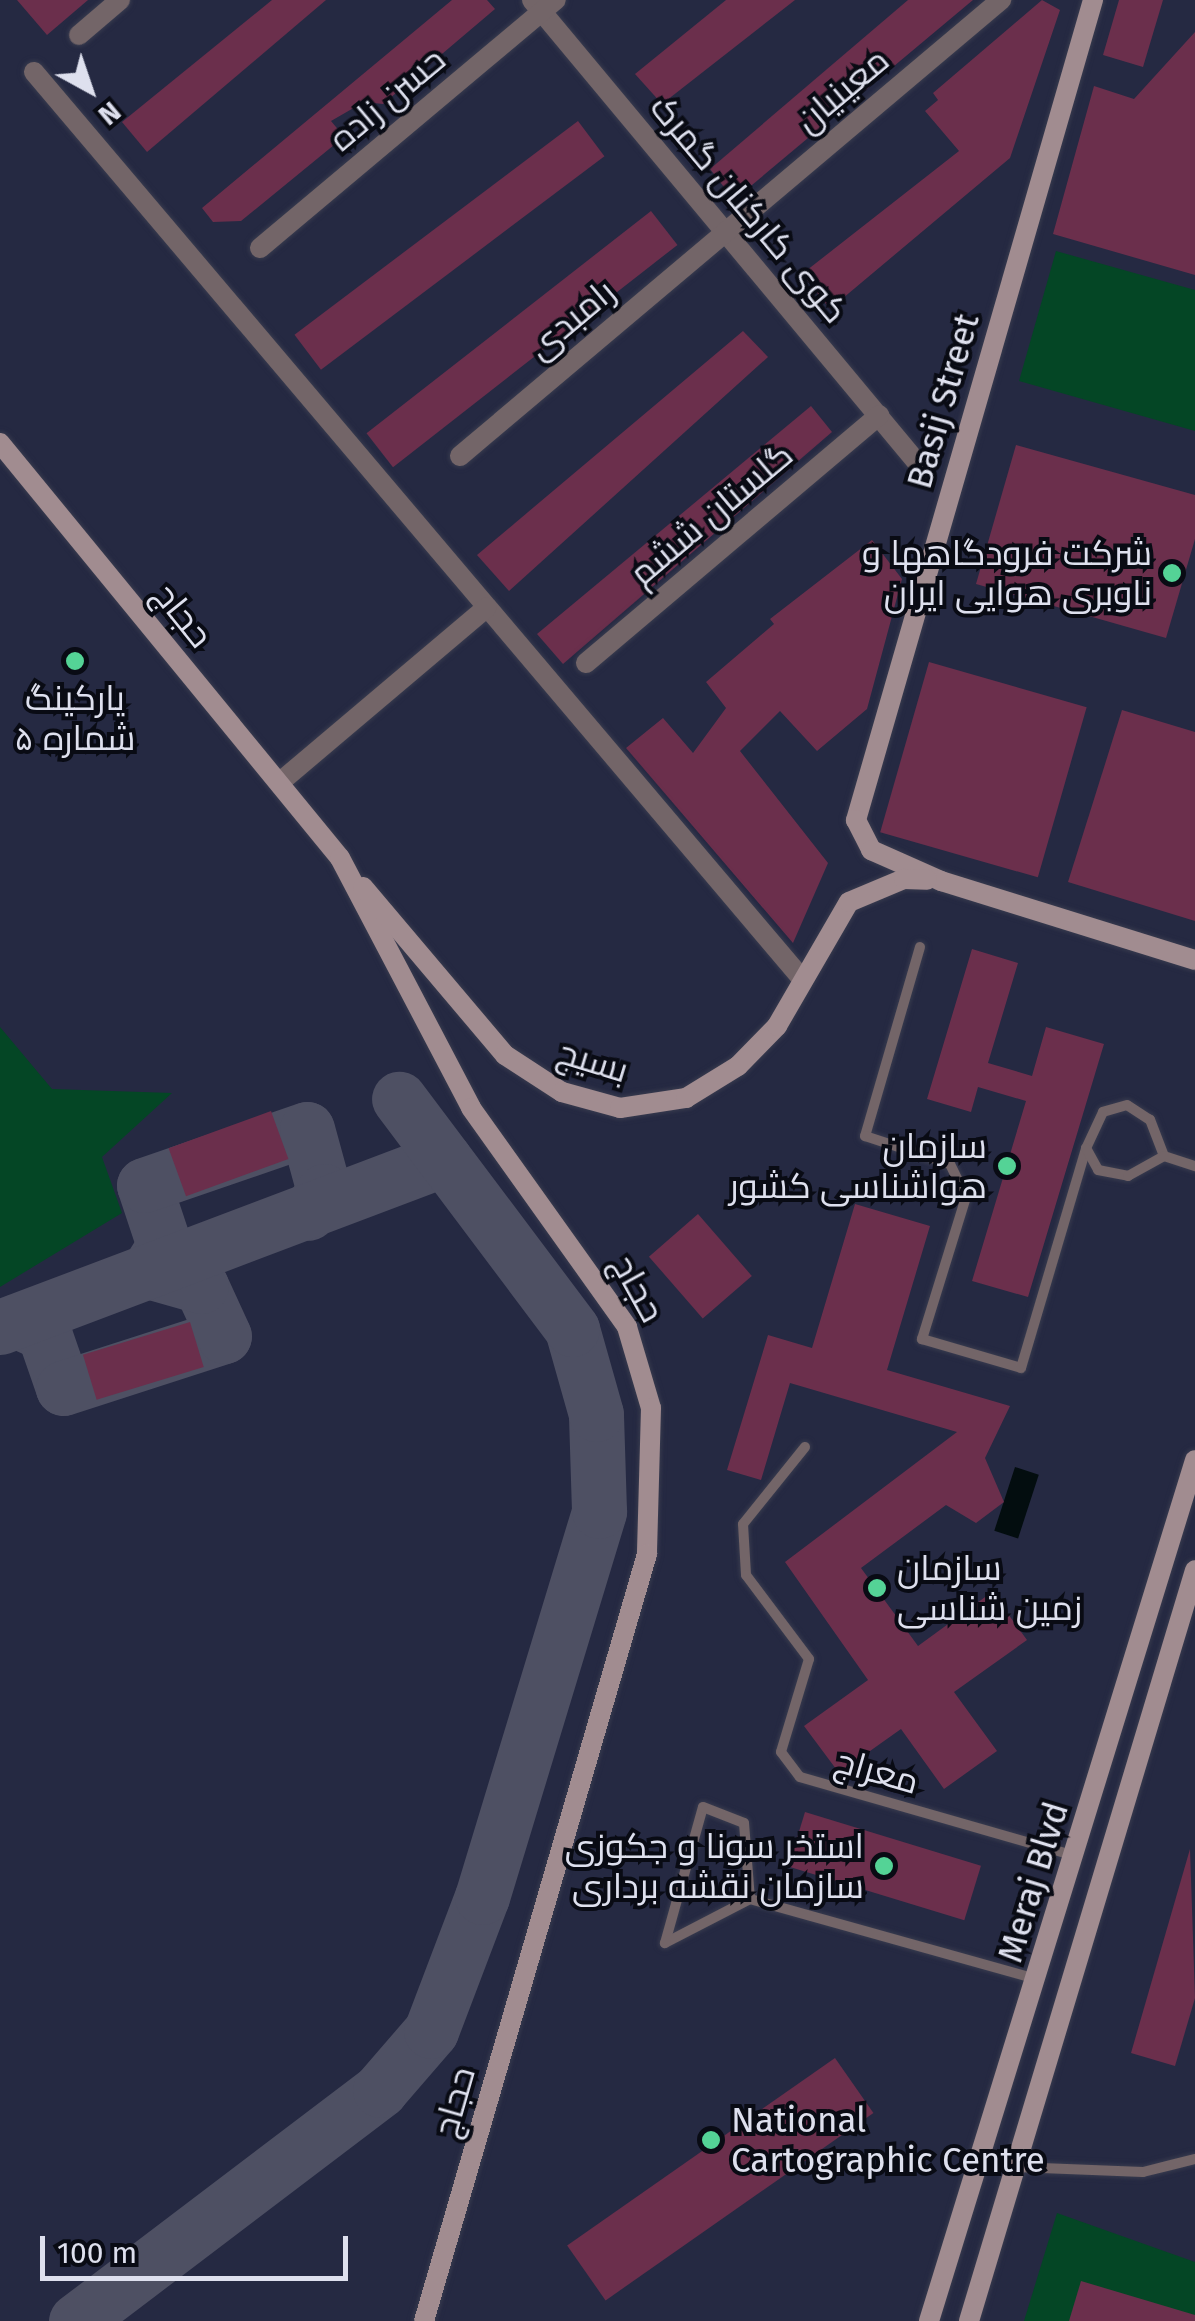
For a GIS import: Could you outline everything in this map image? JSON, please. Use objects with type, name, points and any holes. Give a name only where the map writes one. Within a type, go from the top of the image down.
[{"type":"main road","name":"Basij Street","points":[[941,882],[871,850],[856,820],[1093,0]]},
{"type":"main road","name":"حجاج","points":[[0,444],[340,858],[471,1108],[626,1327],[652,1424],[647,1554],[424,2321]]},
{"type":"main road","name":"بسیج","points":[[340,858],[505,1055],[591,1102],[651,1108],[714,1084],[778,1026],[849,902],[904,878],[941,882]]},
{"type":"main road","points":[[941,882],[1195,960]]},
{"type":"main road","name":"Meraj Blvd","points":[[929,2321],[1076,1856],[1195,1460]]},
{"type":"main road","name":"Meraj Blvd","points":[[969,2321],[1195,1570]]},
{"type":"street","points":[[79,35],[120,0]]},
{"type":"street","name":"معینیان","points":[[724,231],[1001,0]]},
{"type":"street","name":"کوی کارکنان گمرک","points":[[543,4],[724,231],[915,460]]},
{"type":"street","name":"حسن زاده","points":[[260,248],[543,4]]},
{"type":"street","points":[[34,72],[802,979]]},
{"type":"street","name":"رامبدی","points":[[460,456],[724,231]]},
{"type":"street","name":"گلستان ششم","points":[[586,663],[878,416]]},
{"type":"street","points":[[279,783],[487,606]]},
{"type":"lane","points":[[920,947],[865,1136],[950,1164],[966,1198],[922,1339],[1021,1368],[1086,1148],[1102,1112],[1127,1105],[1150,1120],[1164,1156]]},
{"type":"lane","points":[[1086,1148],[1098,1170],[1128,1176],[1164,1156],[1195,1166]]},
{"type":"lane","name":"معراج","points":[[805,1447],[742,1524],[746,1575],[808,1659],[782,1752],[800,1777],[1076,1856]]},
{"type":"lane","points":[[750,1899],[744,1822],[703,1807],[664,1942],[750,1899],[1037,1979]]},
{"type":"lane","points":[[1016,2167],[1142,2172],[1195,2160]]},
{"type":"shaded area","points":[[0,0],[1195,0],[1195,2321],[0,2321]]},
{"type":"shaded area","points":[[1015,1467],[1039,1475],[1018,1538],[994,1531]]},
{"type":"green space","points":[[1056,251],[1195,290],[1195,431],[1019,381]]},
{"type":"green space","points":[[0,1027],[52,1089],[172,1093],[102,1157],[122,1213],[0,1287]]},
{"type":"green space","points":[[1057,2213],[1195,2262],[1195,2321],[1024,2321]]},
{"type":"building","points":[[17,0],[88,0],[47,35]]},
{"type":"building","points":[[272,0],[326,0],[147,152],[122,122]]},
{"type":"building","points":[[452,0],[487,0],[495,9],[383,104],[364,102],[331,121],[341,133],[334,145],[241,221],[213,222],[202,208]]},
{"type":"building","points":[[726,0],[795,0],[662,104],[635,74]]},
{"type":"building","points":[[908,0],[973,0],[734,200],[710,169]]},
{"type":"building","points":[[1042,0],[1060,10],[1010,158],[830,309],[802,274],[959,151],[925,111],[938,100],[933,93]]},
{"type":"building","points":[[1119,0],[1163,0],[1143,67],[1103,55]]},
{"type":"building","points":[[1195,32],[1195,275],[1053,234],[1094,86],[1134,99]]},
{"type":"building","points":[[578,121],[604,156],[321,370],[294,335]]},
{"type":"building","points":[[651,211],[677,245],[393,467],[367,433]]},
{"type":"building","points":[[743,331],[768,357],[509,591],[477,555]]},
{"type":"building","points":[[811,406],[832,432],[563,664],[537,634]]},
{"type":"building","points":[[1016,445],[1195,495],[1195,539],[1166,638],[976,584]]},
{"type":"building","points":[[872,540],[902,579],[867,709],[817,751],[780,711],[740,751],[828,863],[793,943],[626,748],[663,718],[693,753],[726,708],[706,682],[774,624],[770,619]]},
{"type":"building","points":[[929,662],[1087,707],[1038,877],[880,832]]},
{"type":"building","points":[[1122,710],[1195,732],[1195,921],[1068,882]]},
{"type":"building","points":[[972,949],[1018,963],[988,1063],[1032,1076],[1046,1027],[1104,1044],[1028,1297],[972,1281],[1026,1101],[978,1087],[971,1112],[927,1099]]},
{"type":"building","points":[[271,1111],[288,1159],[186,1196],[169,1148]]},
{"type":"building","points":[[855,1204],[930,1226],[887,1370],[1010,1406],[985,1458],[1004,1502],[976,1523],[946,1505],[861,1568],[918,1646],[992,1592],[1027,1640],[954,1692],[997,1751],[944,1789],[901,1729],[839,1773],[804,1726],[868,1680],[785,1562],[957,1432],[790,1383],[761,1480],[727,1470],[768,1335],[812,1348]]},
{"type":"building","points":[[698,1214],[752,1276],[703,1319],[649,1257]]},
{"type":"building","points":[[190,1322],[204,1367],[97,1400],[83,1355]]},
{"type":"building","name":"استخر سونا و جکوزی سازمان نقشه برداری","points":[[805,1812],[981,1866],[964,1920],[788,1867]]},
{"type":"building","points":[[1190,1849],[1195,1998],[1175,2066],[1131,2053]]},
{"type":"building","points":[[835,2058],[873,2113],[606,2300],[567,2246]]},
{"type":"building","points":[[1081,2281],[1195,2315],[1195,2321],[1069,2321]]},
{"type":"taxiway","points":[[76,2321],[380,2090],[431,2031],[482,1897],[599,1511],[596,1414],[572,1329],[399,1099]]},
{"type":"taxiway","points":[[17,1321],[44,1333],[63,1388],[224,1336],[201,1286],[148,1271],[164,1245],[144,1185],[307,1129],[324,1191],[308,1213]]},
{"type":"taxiway","points":[[0,1327],[444,1159]]},
{"type":"place","name":"شرکت فرودگاهها و ناوبری هوایی ایران","points":[[1172,573]]},
{"type":"place","name":"پارکینگ شماره ۵","points":[[75,661]]},
{"type":"place","name":"سازمان هواشناسی کشور","points":[[1007,1166]]},
{"type":"place","name":"سازمان زمین شناسی","points":[[877,1588]]},
{"type":"place","name":"استخر سونا و جکوزی سازمان نقشه برداری","points":[[884,1866]]},
{"type":"place","name":"National Cartographic Centre","points":[[711,2140]]}]
